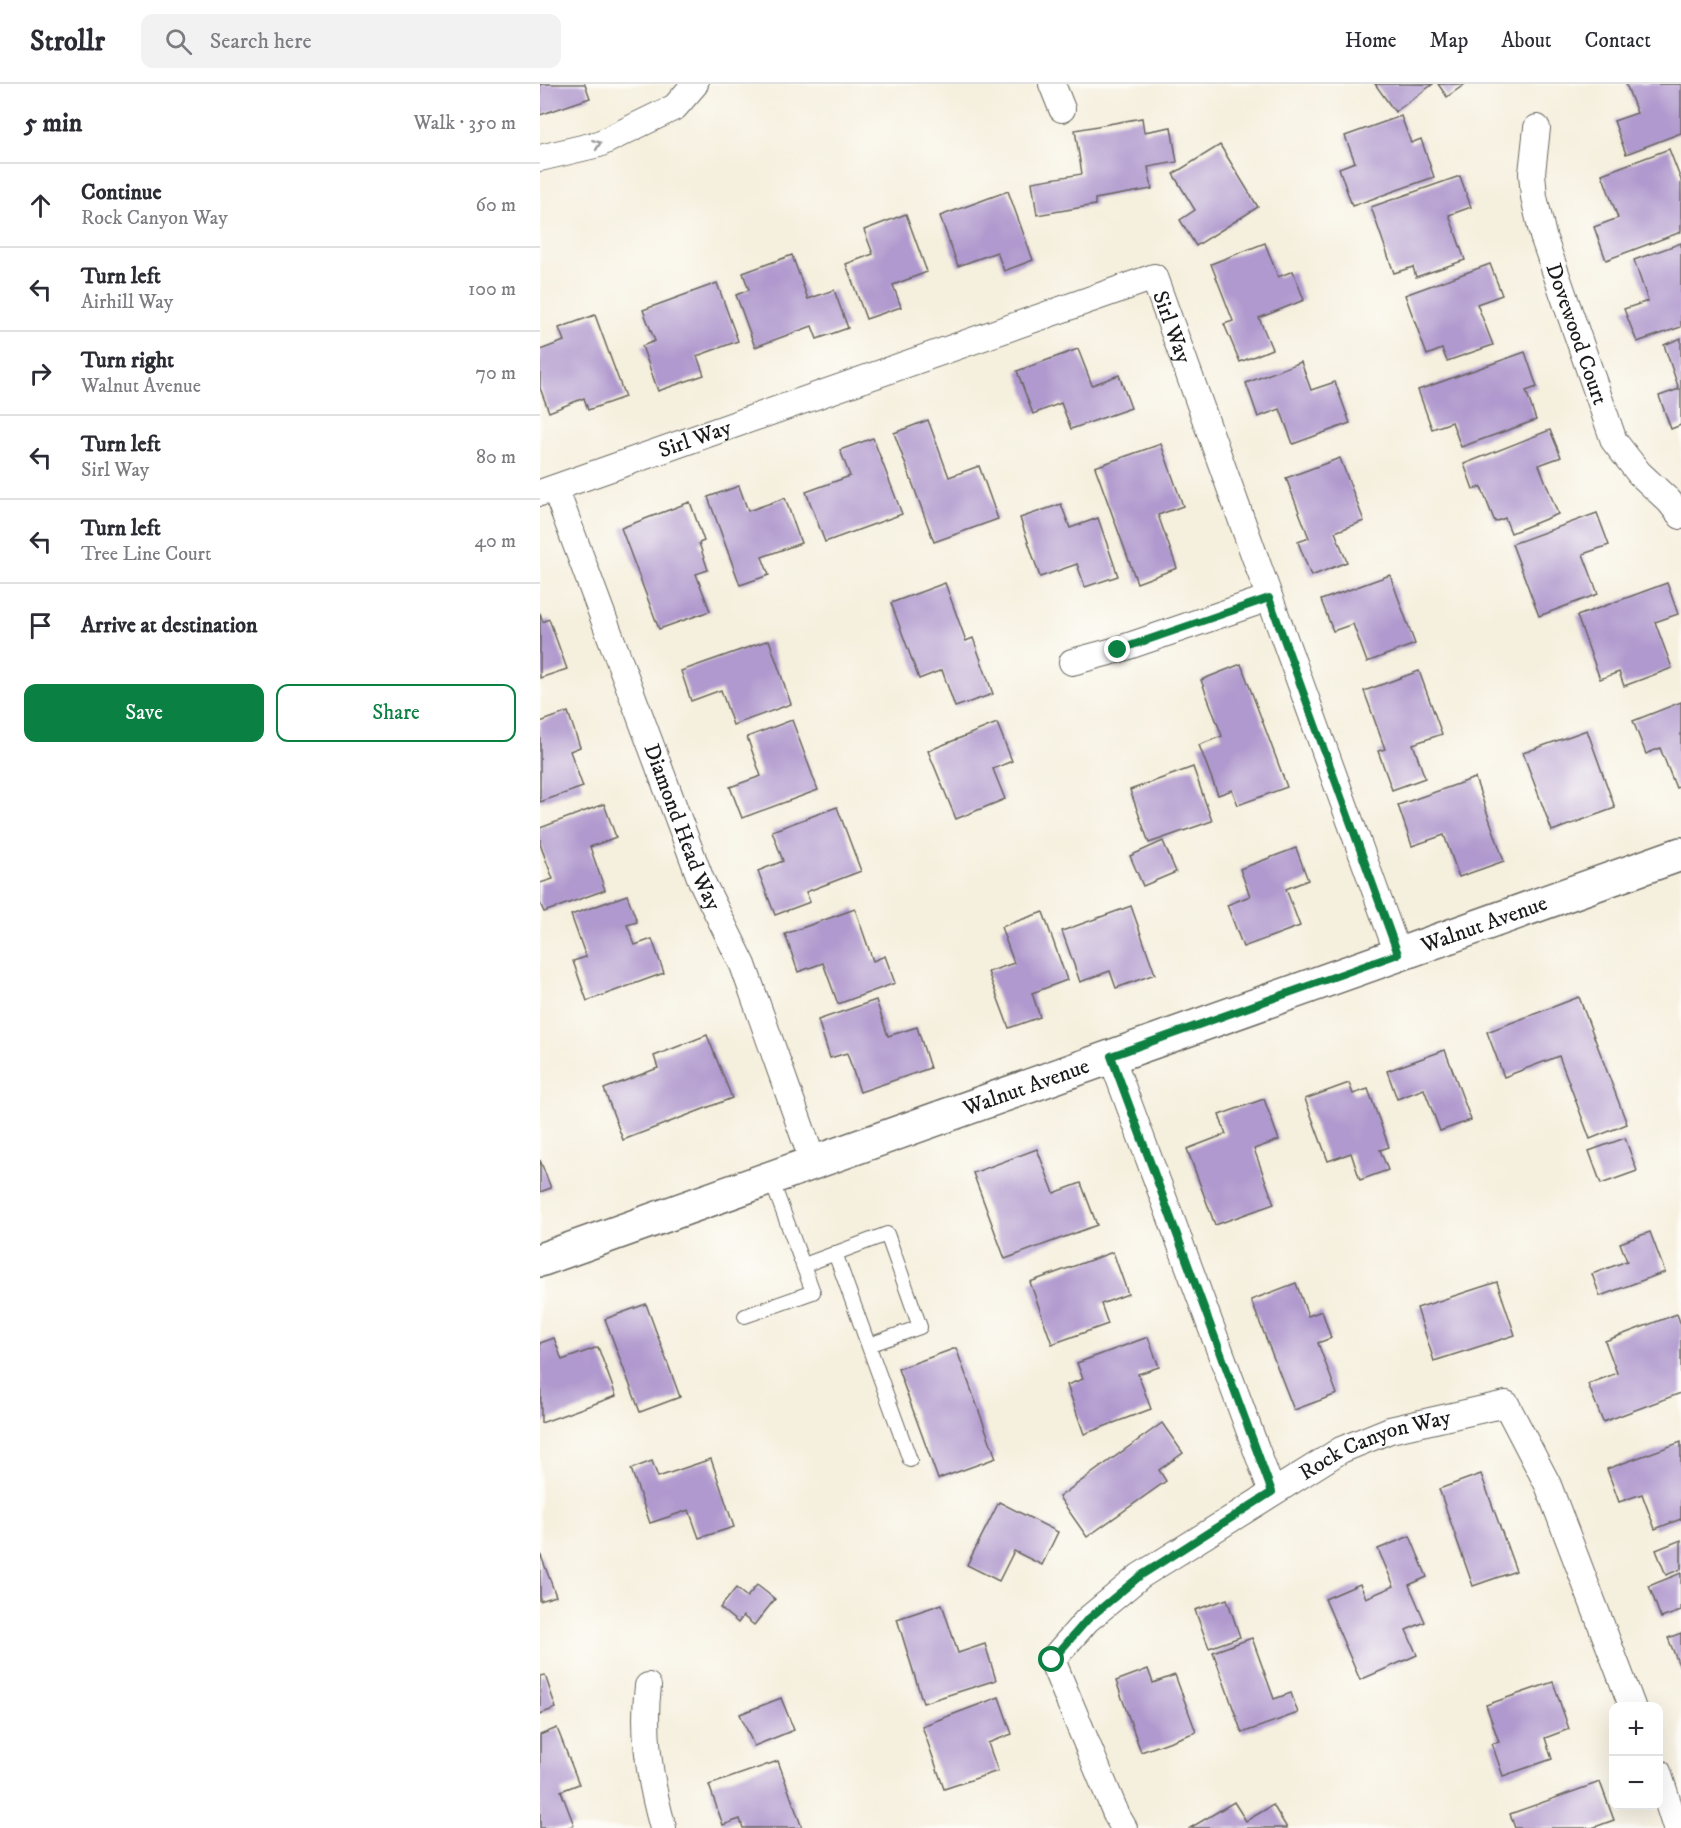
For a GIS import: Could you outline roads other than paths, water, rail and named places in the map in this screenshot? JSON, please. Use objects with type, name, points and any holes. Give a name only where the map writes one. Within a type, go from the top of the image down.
[{"type":"street","points":[[540,158],[599,144],[675,106],[695,84]]},
{"type":"street","points":[[1053,84],[1062,109]]},
{"type":"street","name":"Dovewood Court","points":[[1537,128],[1532,173],[1534,197],[1543,236],[1614,441],[1639,473],[1670,501],[1681,516]]},
{"type":"street","name":"Sirl Way","points":[[548,490],[1154,277],[1398,954]]},
{"type":"street","name":"Diamond Head Way","points":[[548,490],[701,879],[743,965],[813,1162]]},
{"type":"street","points":[[1072,662],[1118,650],[1269,598]]},
{"type":"street","name":"Walnut Avenue","points":[[540,1260],[1681,854]]},
{"type":"street","points":[[1111,1056],[1272,1492]]},
{"type":"street","name":"Rock Canyon Way","points":[[1124,1828],[1052,1660],[1087,1620],[1140,1576],[1341,1450],[1390,1430],[1506,1404],[1548,1485],[1630,1702]]},
{"type":"street","points":[[648,1686],[645,1714],[651,1774],[663,1828]]},
{"type":"street","points":[[1663,1785],[1676,1828]]},
{"type":"lane","points":[[745,1316],[813,1292],[771,1179]]},
{"type":"lane","points":[[804,1265],[888,1234],[920,1327],[869,1345]]},
{"type":"lane","points":[[835,1253],[910,1460]]}]
